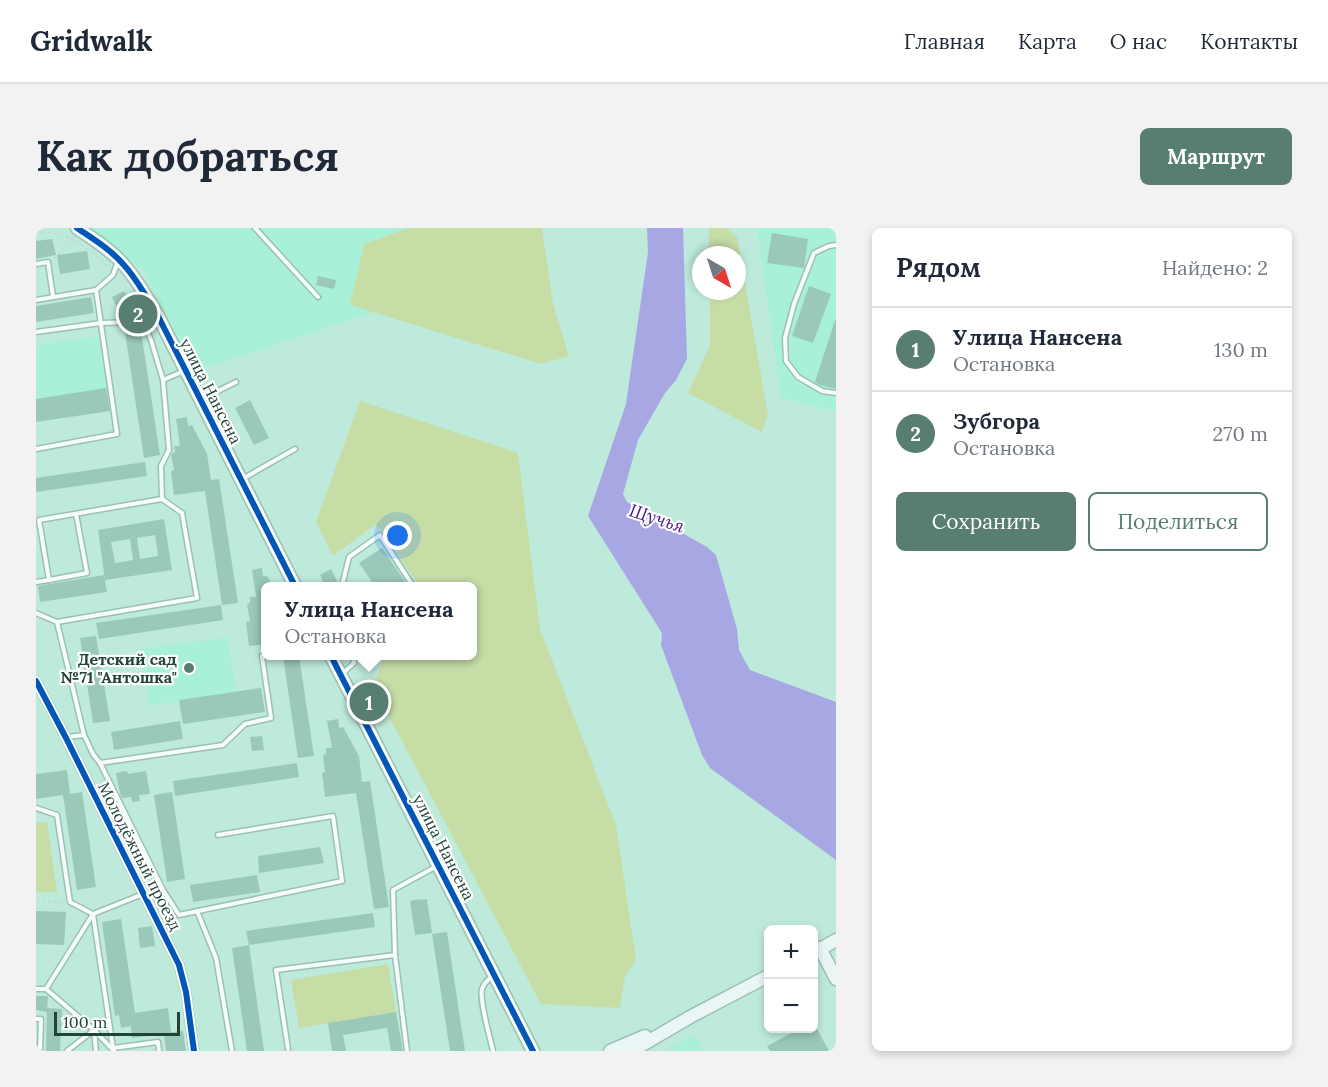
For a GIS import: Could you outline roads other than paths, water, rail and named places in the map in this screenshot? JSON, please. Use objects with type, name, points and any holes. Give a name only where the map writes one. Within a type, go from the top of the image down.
[{"type":"street","name":"улица Нансена","points":[[74,231],[99,243],[116,266],[139,285],[158,316],[293,582]]},
{"type":"street","name":"улица Нансена","points":[[333,660],[533,1051]]},
{"type":"street","name":"Молодёжный проезд","points":[[36,681],[179,965],[186,992],[194,1051]]},
{"type":"street","points":[[818,949],[836,940]]},
{"type":"street","points":[[818,952],[836,979]]},
{"type":"street","points":[[632,1051],[764,978]]},
{"type":"street","points":[[610,1051],[690,1017]]},
{"type":"lane","points":[[255,228],[318,297]]},
{"type":"lane","points":[[836,245],[814,254],[794,304],[785,338],[786,361],[798,377],[822,391],[836,393]]},
{"type":"lane","points":[[36,264],[48,262],[53,297]]},
{"type":"lane","points":[[36,300],[96,290],[113,275],[116,266]]},
{"type":"lane","points":[[36,449],[117,434],[96,290]]},
{"type":"lane","points":[[36,332],[101,323],[133,322],[147,331],[163,380],[169,450],[161,466],[162,499]]},
{"type":"lane","points":[[163,380],[186,371]]},
{"type":"lane","points":[[200,400],[236,382]]},
{"type":"lane","points":[[241,479],[296,449]]},
{"type":"lane","points":[[36,614],[57,622],[197,598],[182,513],[162,499],[39,520],[49,580]]},
{"type":"lane","points":[[36,582],[87,573],[76,514]]},
{"type":"lane","points":[[343,582],[349,557],[380,535],[410,582]]},
{"type":"lane","points":[[57,622],[84,735],[163,890],[179,915],[342,881],[333,816],[218,836]]},
{"type":"lane","points":[[100,763],[224,745],[245,724],[271,718],[263,660]]},
{"type":"lane","points":[[341,675],[354,663],[354,660]]},
{"type":"lane","points":[[66,738],[84,735]]},
{"type":"lane","points":[[36,808],[57,815],[70,902],[93,914]]},
{"type":"lane","points":[[407,1051],[394,955],[393,890],[438,866]]},
{"type":"lane","points":[[46,989],[93,914],[143,894],[163,890]]},
{"type":"lane","points":[[197,911],[216,958],[232,1051]]},
{"type":"lane","points":[[93,914],[113,1050]]},
{"type":"lane","points":[[288,1049],[276,970],[394,955]]},
{"type":"lane","points":[[493,1051],[482,999],[482,988],[495,975]]},
{"type":"lane","points":[[36,989],[46,989],[94,1030],[113,1050]]},
{"type":"lane","points":[[36,1018],[41,1019],[40,1049],[36,1049]]},
{"type":"lane","points":[[67,1051],[94,1030]]},
{"type":"lane","points":[[94,1030],[96,1051]]},
{"type":"lane","points":[[113,1050],[158,1042],[159,1051]]},
{"type":"water","points":[[647,228],[683,228],[687,359],[638,440],[623,494],[627,502],[707,547],[716,555],[737,629],[739,650],[750,670],[836,702],[836,860],[710,768],[702,755],[661,645],[662,633],[588,516],[626,404],[648,252]]},
{"type":"place","name":"Зубгора","points":[[138,314]]},
{"type":"place","name":"Детский сад №71 \"Антошка\"","points":[[189,668]]},
{"type":"place","name":"Улица Нансена","points":[[369,702]]},
{"type":"water label","name":"Щучья","points":[[657,518]]}]
